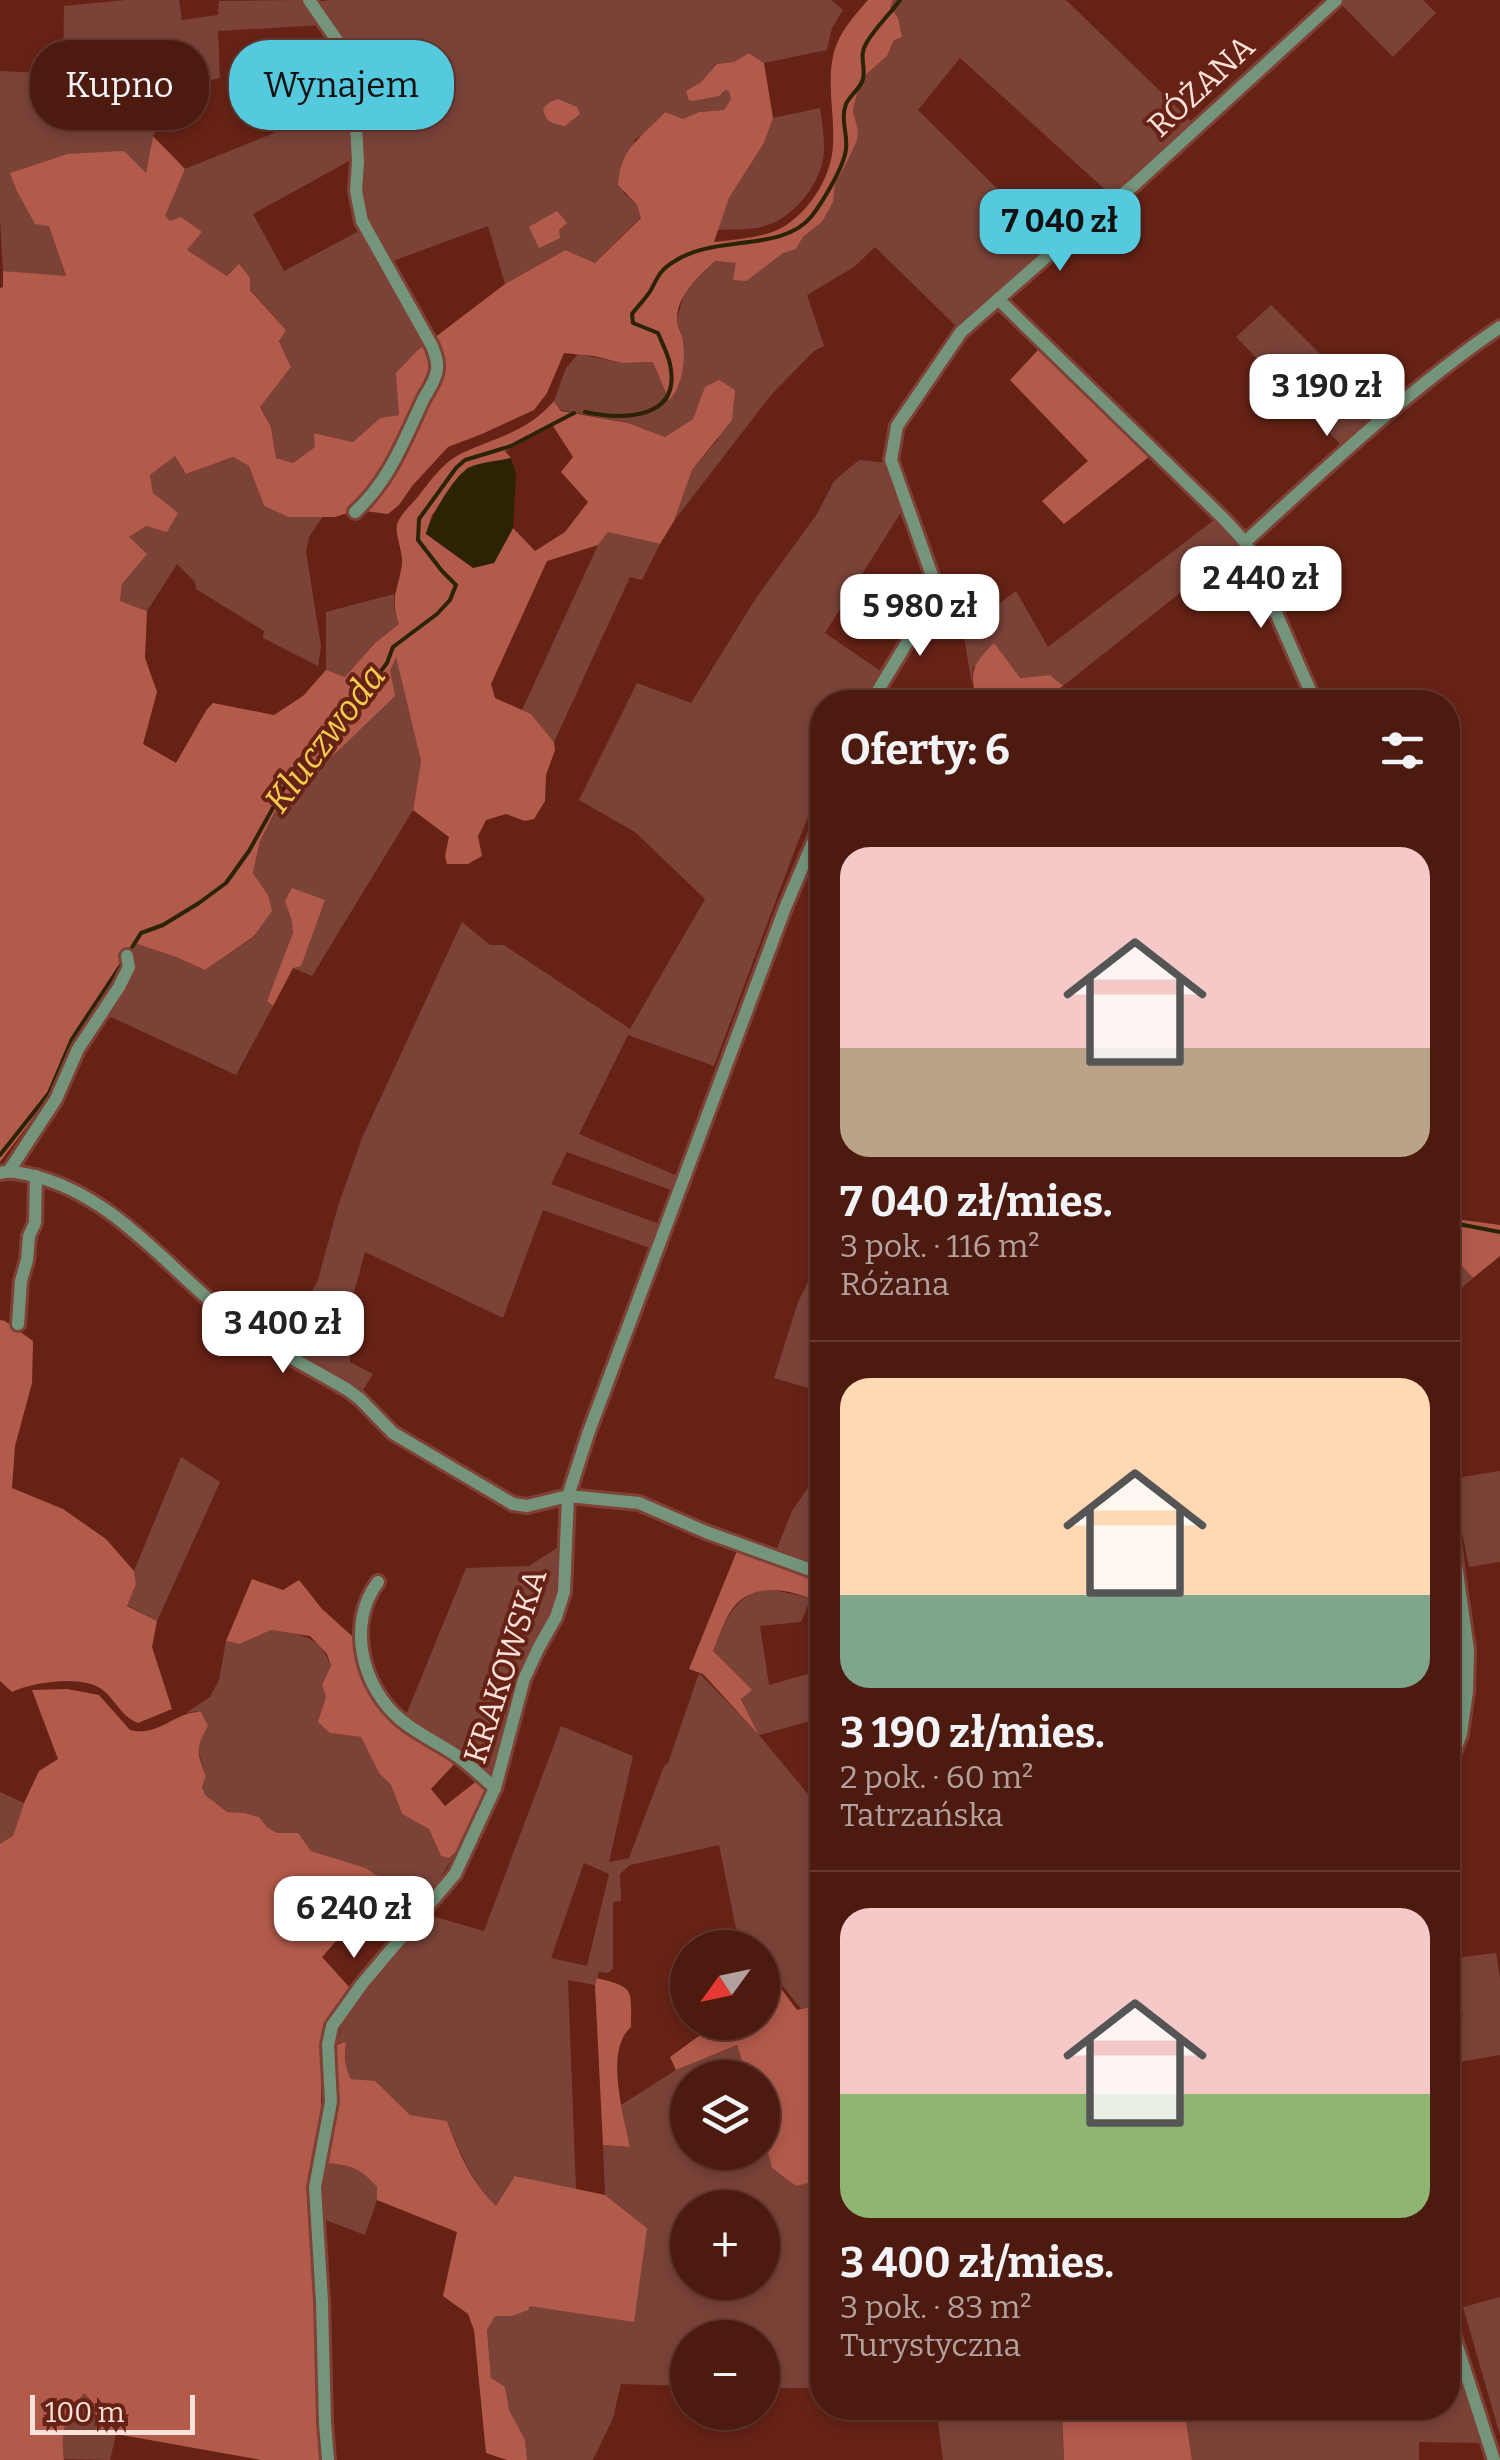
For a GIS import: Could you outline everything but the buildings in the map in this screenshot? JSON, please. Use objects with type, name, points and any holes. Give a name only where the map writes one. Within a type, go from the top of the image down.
[{"type":"street","points":[[310,0],[344,49],[353,70],[356,191],[362,222],[438,363],[434,381],[405,444],[386,476],[355,512]]},
{"type":"street","name":"RÓŻANA","points":[[877,690],[934,598],[934,584],[891,460],[897,426],[961,332],[1134,185],[1336,0]]},
{"type":"street","points":[[998,299],[1245,542],[1310,690]]},
{"type":"street","points":[[1245,542],[1386,414],[1500,327]]},
{"type":"street","name":"KRAKOWSKA","points":[[328,2460],[316,2188],[331,2102],[328,2045],[332,2026],[362,1984],[455,1874],[495,1788],[524,1679],[556,1617],[564,1592],[568,1496],[588,1434],[810,849]]},
{"type":"street","points":[[127,956],[129,967],[78,1048],[56,1098],[4,1172],[36,1176],[82,1195],[118,1219],[233,1320],[360,1398],[393,1433],[513,1504],[527,1506],[568,1496],[640,1503],[810,1570]]},
{"type":"street","points":[[18,1324],[20,1281],[35,1223],[36,1176]]},
{"type":"street","points":[[378,1582],[368,1594],[361,1632],[373,1685],[400,1720],[459,1758],[495,1788]]},
{"type":"street","points":[[1460,1593],[1468,1650],[1460,1737]]},
{"type":"street","points":[[1460,2355],[1494,2460]]},
{"type":"shaded area","points":[[179,0],[182,20],[218,15],[219,1],[303,0],[323,25],[218,31],[220,78],[209,80],[209,40],[64,40],[64,6]]},
{"type":"shaded area","points":[[831,0],[843,10],[832,28],[827,50],[764,63],[749,53],[735,62],[717,64],[700,83],[729,91],[731,99],[724,110],[699,112],[683,120],[665,112],[635,139],[623,192],[637,205],[641,217],[595,263],[565,250],[505,284],[488,226],[390,262],[363,215],[360,130],[454,130],[454,40],[343,40],[317,2]]},
{"type":"shaded area","points":[[868,0],[893,0],[890,7],[898,18],[902,37],[894,40],[887,56],[860,80],[853,111],[857,140],[835,184],[833,202],[822,222],[803,237],[796,249],[783,253],[746,281],[733,280],[736,263],[715,261],[690,286],[677,318],[684,348],[682,373],[669,400],[653,362],[622,363],[564,353],[547,393],[534,410],[448,447],[388,514],[357,510],[335,517],[288,517],[264,506],[249,466],[233,457],[186,474],[175,456],[150,475],[153,493],[178,513],[167,532],[146,526],[129,537],[147,554],[122,584],[120,601],[147,611],[145,658],[157,692],[143,744],[176,763],[213,703],[274,715],[303,696],[326,670],[345,677],[375,643],[399,624],[395,600],[402,558],[397,524],[453,458],[521,428],[554,401],[561,411],[628,423],[665,437],[693,419],[705,387],[719,380],[735,390],[732,420],[692,470],[674,521],[660,544],[608,532],[598,545],[547,561],[491,684],[495,698],[531,714],[554,742],[545,801],[534,819],[525,821],[506,814],[486,820],[478,836],[482,856],[468,864],[447,864],[449,837],[413,810],[421,761],[396,657],[390,671],[395,696],[280,802],[260,841],[253,873],[268,895],[272,911],[253,937],[205,970],[137,944],[73,1049],[51,1095],[0,1162],[0,288],[3,271],[66,276],[49,226],[35,224],[10,173],[67,154],[124,151],[146,173],[153,136],[185,169],[165,216],[170,221],[181,217],[202,232],[187,250],[227,276],[239,264],[250,278],[250,290],[286,330],[279,341],[291,367],[260,407],[271,427],[276,458],[293,463],[315,447],[314,433],[353,442],[380,418],[399,415],[396,373],[417,351],[505,284],[565,250],[595,263],[641,218],[637,205],[618,185],[623,161],[634,144],[665,112],[683,119],[699,112],[724,110],[731,99],[725,90],[719,96],[689,100],[686,91],[700,83],[717,64],[734,62],[749,53],[764,63],[773,118],[764,143],[729,198],[714,242],[775,231],[797,217],[815,196],[831,158],[834,52],[844,31]],"holes":[[[553,426],[573,457],[561,472],[588,502],[565,532],[535,551],[513,528],[494,563],[426,534],[432,515],[467,468],[511,458],[505,451]]]},
{"type":"shaded area","points":[[893,0],[1066,0],[1192,122],[1110,194],[960,58],[918,110],[1052,243],[959,329],[875,247],[854,267],[807,295],[824,346],[814,351],[771,395],[674,521],[692,470],[718,439],[706,387],[693,419],[665,437],[628,423],[561,410],[554,401],[566,368],[578,354],[622,363],[653,362],[657,370],[679,386],[684,345],[677,319],[685,291],[715,261],[737,263],[796,249],[803,237],[822,222],[858,130],[853,111],[860,80],[887,56],[894,40],[898,18],[889,7]]},
{"type":"shaded area","points":[[1345,0],[1423,0],[1436,13],[1393,57],[1341,4]]},
{"type":"shaded area","points":[[0,71],[30,72],[30,130],[157,130],[146,174],[67,154],[11,173],[49,225],[66,277],[3,271]]},
{"type":"shaded area","points":[[558,99],[577,107],[580,114],[565,126],[550,122],[544,113],[543,108]]},
{"type":"shaded area","points":[[820,108],[823,160],[806,196],[787,215],[765,226],[717,230],[729,198],[764,143],[773,118]]},
{"type":"shaded area","points":[[281,130],[349,130],[349,161],[253,214],[284,271],[357,232],[364,235],[427,346],[399,415],[380,418],[353,442],[315,433],[315,447],[293,463],[276,458],[271,427],[260,406],[291,367],[279,340],[286,330],[250,289],[239,265],[227,276],[187,250],[202,232],[164,216],[185,169]]},
{"type":"shaded area","points":[[557,211],[567,223],[559,230],[560,238],[539,248],[529,227]]},
{"type":"shaded area","points":[[1271,305],[1378,412],[1342,446],[1236,337]]},
{"type":"shaded area","points":[[1038,350],[1150,456],[1064,524],[1042,501],[1088,461],[1010,380]]},
{"type":"shaded area","points":[[175,456],[186,474],[233,457],[249,466],[264,506],[288,517],[323,516],[309,537],[306,552],[321,646],[318,666],[263,638],[264,631],[196,589],[195,582],[177,564],[147,611],[120,601],[122,584],[130,573],[128,537],[146,526],[153,493],[150,475]]},
{"type":"shaded area","points":[[511,458],[516,474],[513,528],[494,563],[473,568],[426,534],[428,527],[464,471]]},
{"type":"shaded area","points":[[859,460],[887,463],[903,509],[825,633],[882,672],[869,690],[810,690],[810,812],[714,1066],[628,1035],[579,1134],[680,1177],[673,1191],[567,1152],[551,1184],[662,1225],[653,1249],[543,1210],[503,1318],[365,1252],[353,1296],[350,1362],[373,1374],[361,1393],[283,1346],[318,1280],[362,1138],[462,922],[490,945],[504,945],[630,1029],[705,899],[635,832],[579,800],[637,683],[691,703],[756,598],[817,514],[834,481]]},
{"type":"shaded area","points":[[1214,520],[1239,546],[1063,686],[1050,675],[1020,678],[973,667],[972,685],[963,631],[1016,591],[1048,647]]},
{"type":"shaded area","points":[[608,532],[660,544],[642,580],[630,577],[554,742],[531,714],[522,710],[598,545]]},
{"type":"shaded area","points":[[394,594],[399,624],[375,643],[345,677],[326,670],[326,612]]},
{"type":"shaded area","points":[[994,643],[1020,678],[1050,675],[1063,686],[1058,690],[974,690],[974,670]]},
{"type":"shaded area","points":[[396,655],[421,761],[413,810],[312,976],[293,968],[325,901],[285,901],[293,924],[290,948],[267,1000],[273,1006],[236,1075],[96,1010],[137,944],[205,970],[254,937],[268,895],[253,873],[260,841],[280,802],[310,774],[390,671]]},
{"type":"shaded area","points":[[292,888],[325,900],[301,966],[293,968],[273,1006],[267,1001],[293,933],[285,901]]},
{"type":"shaded area","points":[[1460,1220],[1500,1225],[1500,1256],[1473,1278],[1461,1265]]},
{"type":"shaded area","points":[[1460,1257],[1461,1265],[1473,1278],[1460,1289]]},
{"type":"shaded area","points":[[810,1278],[810,1388],[774,1378],[798,1302]]},
{"type":"shaded area","points":[[0,1320],[33,1341],[32,1383],[15,1446],[12,1488],[63,1509],[106,1539],[134,1571],[136,1584],[127,1606],[157,1621],[152,1647],[172,1709],[138,1723],[95,1686],[58,1681],[12,1692],[0,1681]]},
{"type":"shaded area","points":[[181,1457],[220,1482],[157,1621],[127,1605],[136,1584],[134,1571]]},
{"type":"shaded area","points":[[1500,1471],[1500,1562],[1469,1567],[1460,1522],[1462,1477]]},
{"type":"shaded area","points":[[810,1484],[810,1565],[776,1551],[792,1511]]},
{"type":"shaded area","points":[[560,1546],[556,1598],[514,1690],[493,1778],[406,1715],[466,1568],[529,1566]]},
{"type":"shaded area","points":[[737,1551],[810,1578],[810,1599],[772,1590],[748,1595],[729,1614],[713,1651],[752,1690],[741,1699],[758,1734],[703,1674],[689,1669]]},
{"type":"shaded area","points":[[252,1579],[283,1590],[299,1580],[322,1609],[352,1636],[371,1689],[457,1761],[431,1789],[445,1806],[478,1780],[485,1790],[458,1850],[449,1858],[441,1856],[429,1829],[402,1814],[391,1785],[379,1773],[361,1737],[330,1733],[318,1722],[326,1697],[322,1685],[331,1666],[327,1654],[310,1636],[271,1630],[240,1644],[226,1641]]},
{"type":"shaded area","points":[[764,1588],[810,1598],[801,1622],[760,1626],[769,1685],[810,1673],[810,1721],[759,1735],[810,1797],[810,2007],[801,2009],[780,1982],[780,1930],[736,1928],[719,1845],[630,1865],[620,1874],[621,1901],[613,1902],[613,1969],[599,1972],[595,1985],[568,1980],[576,2190],[516,2176],[496,2207],[473,2177],[447,2121],[410,2115],[375,2082],[351,2079],[346,2071],[346,2043],[337,2044],[344,2019],[432,1916],[484,1931],[561,1726],[633,1756],[609,1862],[629,1858],[699,1673],[756,1731],[741,1698],[751,1690],[713,1651],[737,1605]],"holes":[[[584,1863],[609,1874],[587,1966],[551,1958]]]},
{"type":"shaded area","points":[[271,1630],[308,1638],[321,1648],[331,1667],[322,1685],[330,1733],[361,1737],[379,1773],[391,1785],[402,1814],[429,1829],[441,1856],[449,1858],[457,1851],[423,1905],[385,1877],[310,1851],[298,1833],[277,1833],[259,1817],[227,1812],[204,1795],[206,1776],[199,1752],[197,1711],[186,1713],[210,1697],[219,1680],[226,1641],[241,1644]]},
{"type":"shaded area","points":[[67,1689],[99,1695],[130,1730],[150,1730],[183,1715],[201,1712],[208,1726],[199,1751],[206,1776],[202,1787],[205,1795],[227,1812],[259,1817],[277,1833],[298,1833],[311,1851],[385,1877],[423,1905],[396,1938],[359,1915],[322,1957],[351,1989],[325,2041],[321,2114],[312,2164],[324,2460],[261,2460],[98,2429],[94,2404],[84,2393],[66,2424],[64,2460],[0,2460],[0,1844],[13,1836],[39,1771],[58,1759],[32,1690]]},
{"type":"shaded area","points":[[0,1792],[24,1803],[13,1837],[0,1844]]},
{"type":"shaded area","points":[[1496,1953],[1500,1978],[1500,2055],[1460,2062],[1460,1957]]},
{"type":"shaded area","points":[[597,1978],[618,1984],[630,1997],[631,2027],[623,2037],[617,2067],[630,2147],[603,2145]]},
{"type":"shaded area","points":[[780,1987],[797,2010],[810,2007],[810,2183],[796,2186],[775,2170],[780,2170],[780,2060],[742,2060],[737,2045],[700,2060],[670,2057],[693,2040],[780,2040]]},
{"type":"shaded area","points":[[346,2042],[346,2065],[351,2079],[375,2081],[410,2115],[447,2121],[473,2177],[496,2206],[515,2176],[605,2195],[647,2228],[634,2322],[530,2306],[512,2316],[495,2316],[487,2330],[491,2378],[505,2387],[509,2410],[525,2440],[527,2460],[507,2460],[486,2453],[474,2330],[468,2314],[443,2296],[457,2232],[377,2200],[377,2187],[360,2171],[326,2163],[338,2087],[337,2045]]},
{"type":"shaded area","points":[[737,2045],[742,2060],[700,2060]]},
{"type":"shaded area","points":[[670,2074],[670,2170],[775,2170],[796,2186],[810,2183],[810,2388],[780,2388],[780,2320],[670,2320],[670,2385],[621,2384],[613,2418],[593,2460],[527,2460],[525,2440],[508,2410],[505,2387],[491,2379],[487,2330],[495,2316],[512,2316],[530,2306],[647,2228],[605,2195],[603,2145],[630,2147],[621,2105]]},
{"type":"shaded area","points":[[326,2163],[355,2169],[377,2187],[377,2200],[365,2235],[323,2219],[319,2190]]},
{"type":"shaded area","points":[[1500,2297],[1500,2435],[1463,2307]]},
{"type":"shaded area","points":[[1460,2377],[1481,2443],[1419,2442],[1419,2460],[1192,2460],[1186,2420],[1460,2420]]},
{"type":"shaded area","points":[[84,2392],[94,2404],[98,2429],[113,2430],[116,2434],[110,2460],[64,2459],[66,2424]]},
{"type":"shaded area","points":[[938,2420],[1062,2420],[1064,2460],[943,2460]]},
{"type":"shaded area","points":[[1062,2420],[1186,2420],[1192,2460],[1064,2460]]},
{"type":"waterway","name":"Kluczwoda","points":[[585,412],[632,415],[658,406],[667,396],[671,382],[665,348],[658,333],[633,323],[632,314],[666,267],[709,248],[783,235],[811,217],[844,157],[844,110],[863,79],[864,47],[900,0]]},
{"type":"waterway","name":"Kluczwoda","points":[[128,954],[141,933],[163,925],[226,883],[249,851],[299,761],[332,723],[356,704],[387,663],[393,647],[450,600],[456,585],[418,540],[419,519],[456,468],[465,460],[511,446],[574,413]]},
{"type":"waterway","name":"Kluczwoda","points":[[0,1155],[49,1093],[72,1039],[123,962]]},
{"type":"waterway","points":[[1460,1224],[1500,1232]]}]
